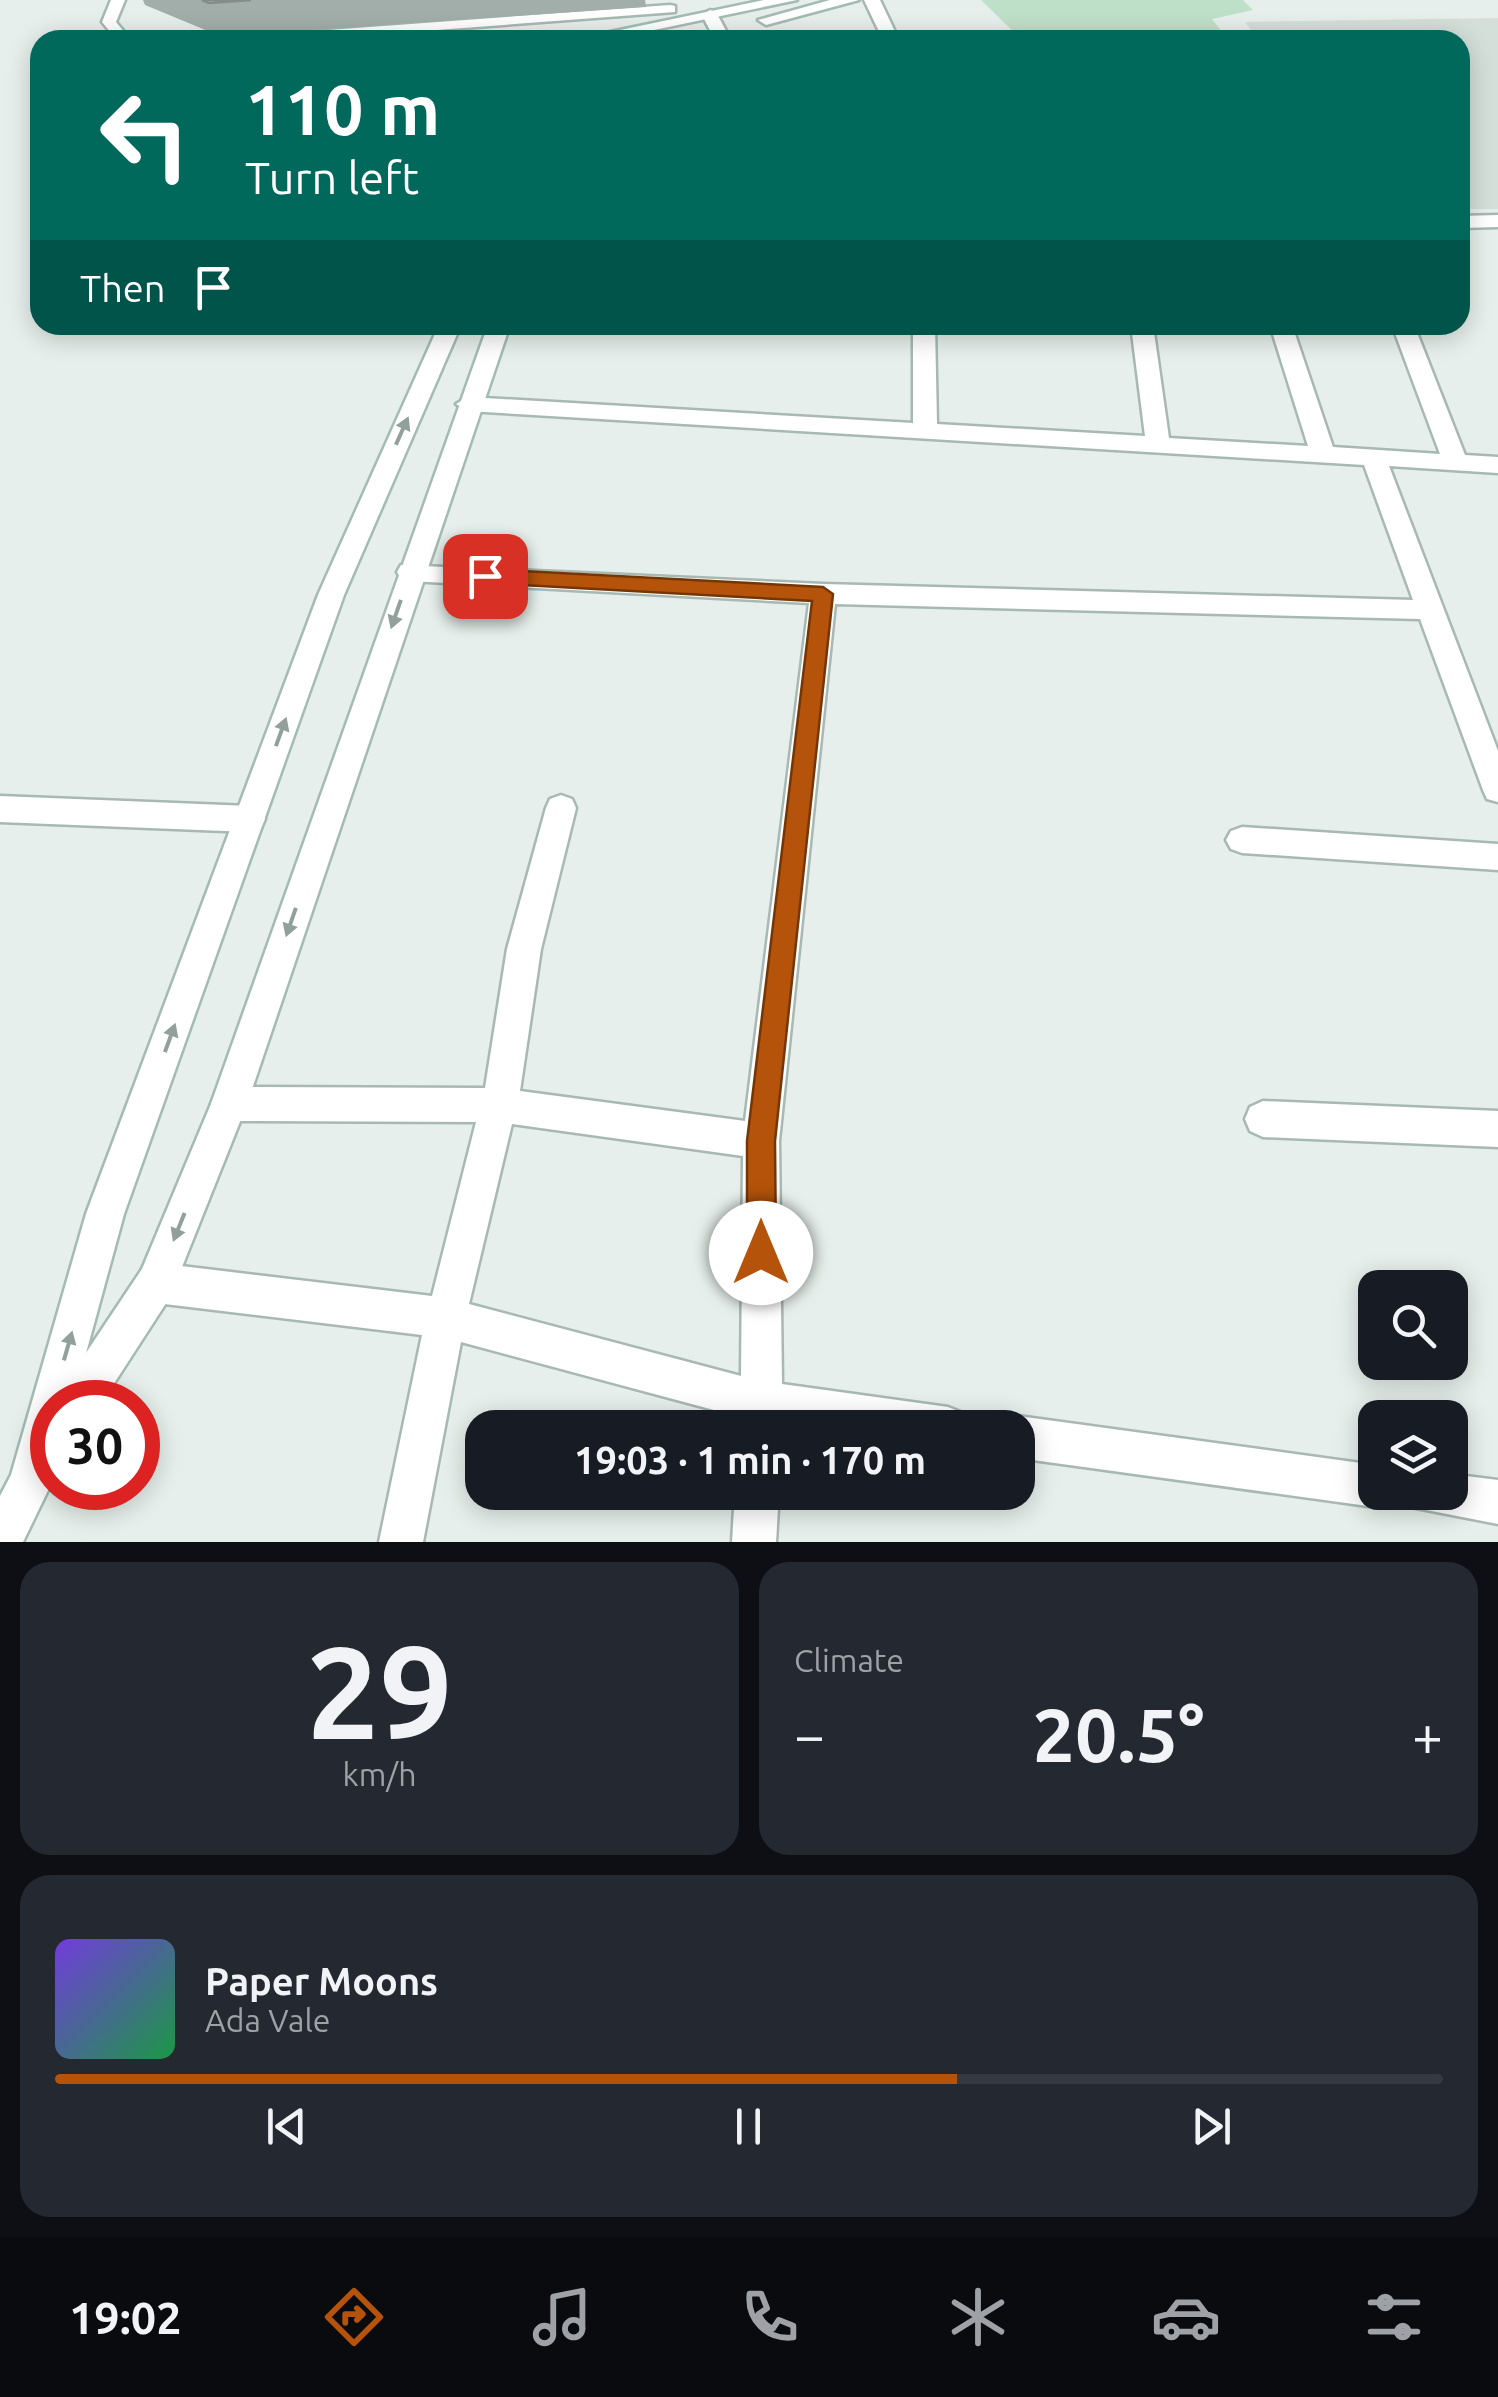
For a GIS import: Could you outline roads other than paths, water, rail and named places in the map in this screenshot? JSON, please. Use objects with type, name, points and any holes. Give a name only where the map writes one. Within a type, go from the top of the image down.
[{"type":"street","points":[[718,28],[789,0]]},
{"type":"street","points":[[610,30],[671,10],[718,28],[851,0]]},
{"type":"street","points":[[872,0],[887,30]]},
{"type":"street","points":[[1470,222],[1498,221]]},
{"type":"street","points":[[62,1380],[105,1214],[250,818],[338,580],[446,335]]},
{"type":"street","points":[[92,1380],[156,1283],[229,1104],[468,404],[495,335]]},
{"type":"street","points":[[924,335],[925,432]]},
{"type":"street","points":[[1143,335],[1158,446]]},
{"type":"street","points":[[1284,335],[1324,457]]},
{"type":"street","points":[[1406,335],[1456,462]]},
{"type":"street","points":[[468,404],[1498,465]]},
{"type":"street","points":[[1374,460],[1434,610],[1498,790]]},
{"type":"street","points":[[410,572],[823,594],[1434,610]]},
{"type":"street","points":[[761,1410],[761,1141],[823,594]]},
{"type":"street","points":[[401,1542],[446,1318],[510,1058],[524,950],[561,808]]},
{"type":"street","points":[[0,810],[250,818]]},
{"type":"street","points":[[1242,840],[1498,857]]},
{"type":"street","points":[[229,1104],[498,1105],[761,1141]]},
{"type":"street","points":[[1264,1119],[1498,1129]]},
{"type":"street","points":[[156,1283],[446,1318],[745,1410]]},
{"type":"street","points":[[1035,1439],[1358,1484]]},
{"type":"street","points":[[0,1542],[30,1482]]},
{"type":"street","points":[[1468,1498],[1498,1502]]},
{"type":"street","points":[[754,1542],[756,1510]]},
{"type":"lane","points":[[116,30],[109,22],[118,0]]},
{"type":"lane","points":[[388,30],[671,10]]}]
